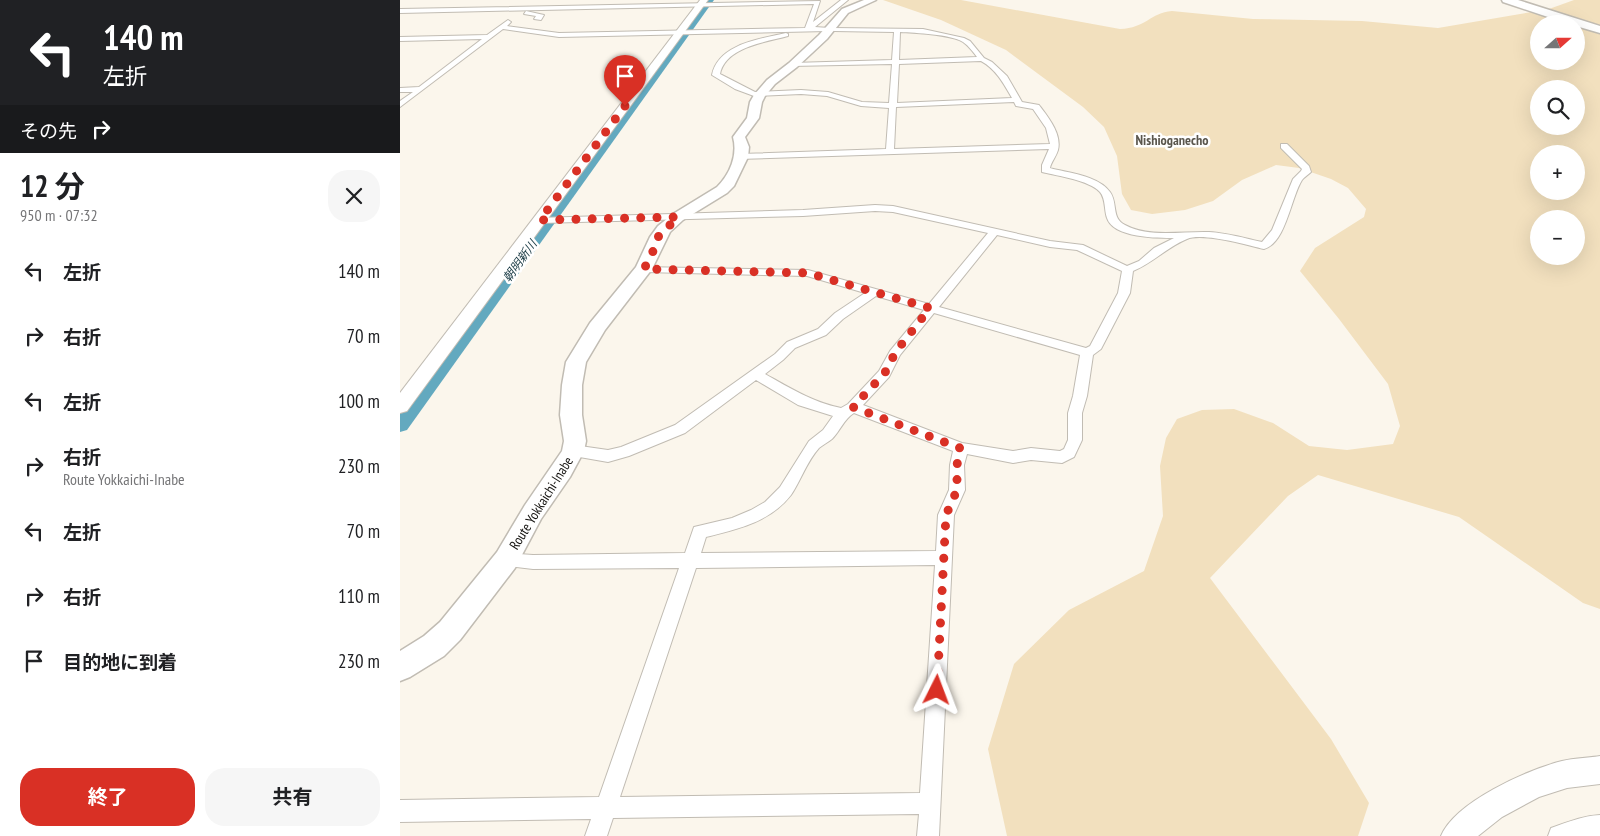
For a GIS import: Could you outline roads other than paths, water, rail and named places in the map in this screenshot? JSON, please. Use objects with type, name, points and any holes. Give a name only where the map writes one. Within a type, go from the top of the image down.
[{"type":"highway","points":[[1507,0],[1600,28]]},
{"type":"highway","points":[[1516,0],[1600,28]]},
{"type":"main road","name":"Route Yokkaichi-Inabe","points":[[400,667],[434,646],[450,631],[506,560],[533,512],[562,471],[573,451],[575,441],[572,415],[572,385],[576,362],[597,327],[644,269],[658,237],[678,217],[722,190],[729,183],[741,157],[742,147],[739,136],[753,118],[756,102],[771,82],[793,65],[845,11],[872,0]]},
{"type":"street","points":[[400,105],[537,0]]},
{"type":"street","points":[[826,31],[832,9],[845,0]]},
{"type":"street","points":[[400,11],[523,10],[704,3],[818,2],[808,28],[826,31]]},
{"type":"street","points":[[400,406],[546,220],[685,32],[704,3]]},
{"type":"street","points":[[523,10],[542,15],[537,19],[539,19]]},
{"type":"street","points":[[502,27],[558,35],[685,32],[923,31],[957,36],[968,42],[982,59],[990,63],[1004,78],[1016,100],[1024,106],[1036,107],[1050,125],[1054,151],[1045,165],[1045,170],[1091,183],[1100,188],[1107,194],[1108,208],[1112,220],[1115,225],[1122,229],[1159,235],[1211,235],[1264,246],[1277,231],[1298,179],[1306,172],[1306,168],[1284,146]]},
{"type":"street","points":[[826,31],[754,43],[735,50],[720,63],[716,70],[716,75],[750,94],[802,92],[828,94],[861,104],[892,106],[928,102],[1016,100]]},
{"type":"street","points":[[890,151],[897,31]]},
{"type":"street","points":[[400,39],[490,37]]},
{"type":"street","points":[[793,65],[982,59]]},
{"type":"street","points":[[400,90],[421,89]]},
{"type":"street","points":[[741,157],[1054,146]]},
{"type":"street","points":[[546,220],[803,213],[875,208],[893,209],[1050,244],[1073,245],[1128,269],[1143,263],[1158,250],[1174,243],[1181,235]]},
{"type":"street","points":[[596,836],[700,532],[733,524],[757,515],[770,506],[785,491],[814,445],[828,434],[848,410],[884,374],[894,354],[994,232]]},
{"type":"street","points":[[644,269],[808,273],[1087,353],[1095,349],[1124,293],[1128,269]]},
{"type":"street","points":[[573,451],[608,456],[624,452],[680,430],[779,357],[791,344],[822,332],[839,316],[874,292]]},
{"type":"street","points":[[755,374],[818,408],[848,410],[960,448],[1012,457],[1031,454],[1062,457],[1069,452],[1075,440],[1075,413],[1080,396],[1087,353]]},
{"type":"street","points":[[928,836],[946,515],[957,490],[957,465],[960,448]]},
{"type":"street","points":[[506,560],[533,562],[944,558]]},
{"type":"street","points":[[1456,836],[1471,822],[1509,795],[1561,775],[1600,770]]},
{"type":"street","points":[[400,811],[930,803]]},
{"type":"street","points":[[1559,836],[1584,827],[1600,826]]},
{"type":"waterway","name":"朝明新川","points":[[400,425],[710,0]]},
{"type":"district","name":"Nishioganecho","points":[[1172,140]]}]
